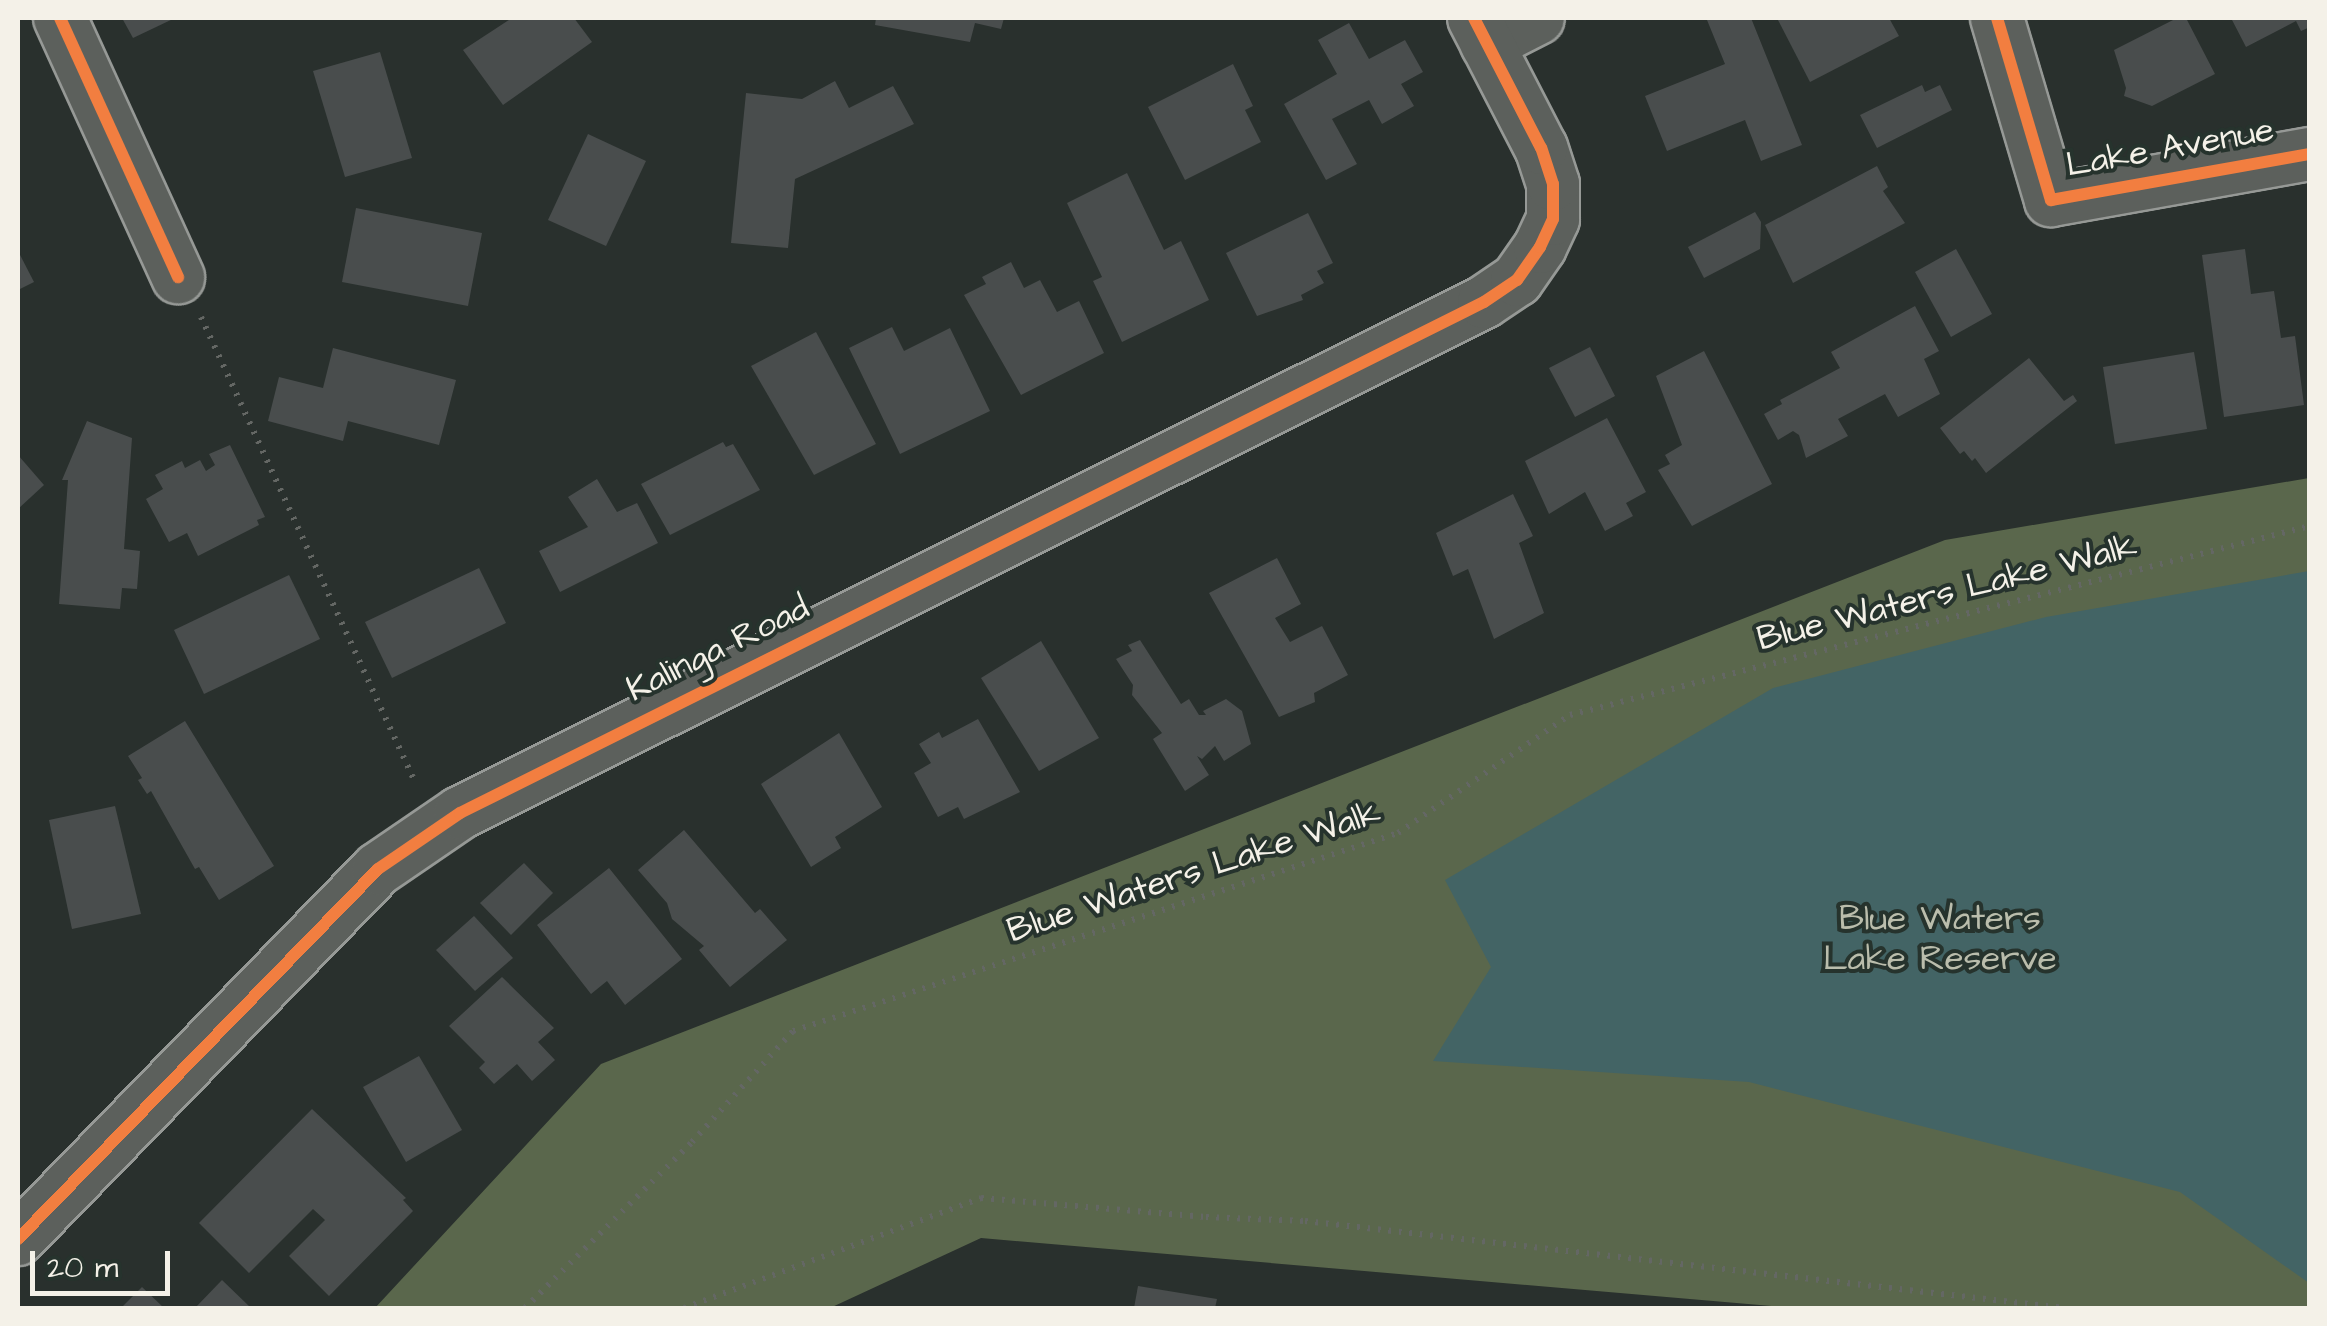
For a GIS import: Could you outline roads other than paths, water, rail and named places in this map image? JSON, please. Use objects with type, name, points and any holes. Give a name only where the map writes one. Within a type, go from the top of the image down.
[{"type":"street","points":[[60,18],[178,277]]},
{"type":"street","points":[[1481,31],[1538,18]]},
{"type":"street","name":"Lake Avenue","points":[[1997,18],[2051,200],[2310,154]]},
{"type":"street","name":"Kalinga Road","points":[[18,1239],[378,869],[436,829],[544,769],[1484,302],[1517,280],[1540,247],[1553,219],[1553,184],[1541,148],[1481,31]]},
{"type":"water","points":[[2309,571],[2309,1283],[2180,1192],[1749,1082],[1433,1061],[1491,967],[1445,880],[1773,688],[2046,617]]},
{"type":"park label","name":"Blue Waters Lake Reserve","points":[[1940,939]]}]
